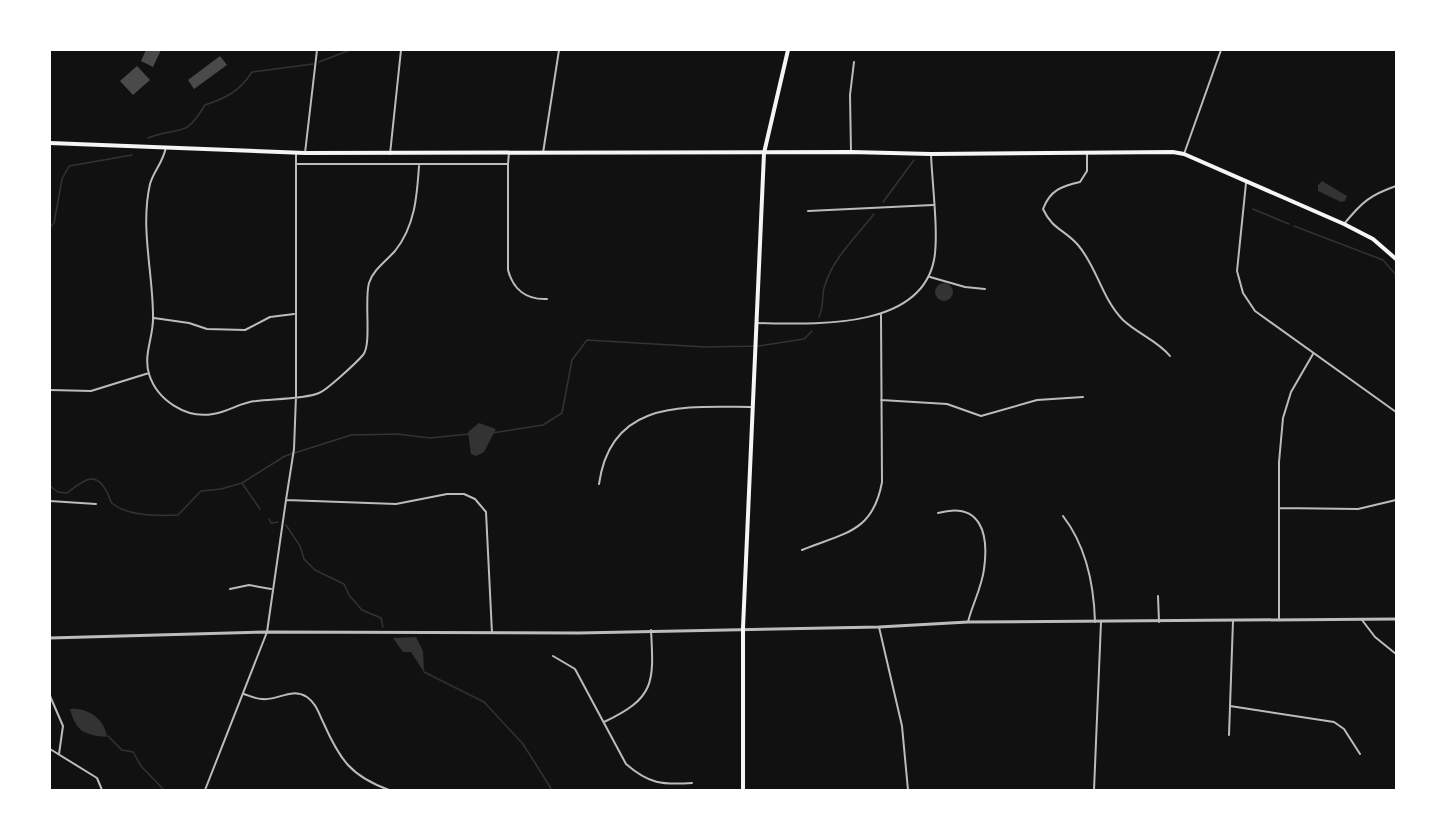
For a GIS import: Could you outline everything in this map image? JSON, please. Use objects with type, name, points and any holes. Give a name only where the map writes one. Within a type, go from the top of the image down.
[{"type":"main road","points":[[743,790],[743,628],[764,153],[788,50]]},
{"type":"main road","points":[[50,142],[296,153],[390,154],[509,152],[1184,154],[1344,224],[1373,239],[1396,259]]},
{"type":"street","points":[[305,153],[317,50]]},
{"type":"street","points":[[390,154],[401,50]]},
{"type":"street","points":[[543,153],[559,50]]},
{"type":"street","points":[[1184,154],[1221,50]]},
{"type":"street","points":[[851,152],[850,95],[854,62]]},
{"type":"street","points":[[166,147],[164,161],[151,183],[148,207],[147,237],[154,318],[146,357],[149,373],[157,391],[173,405],[198,414],[212,414],[252,401],[321,392],[365,352],[369,282],[394,252],[410,226],[416,204],[419,166]]},
{"type":"street","points":[[509,152],[509,276],[511,283],[525,296],[546,299]]},
{"type":"street","points":[[205,790],[267,632],[271,589],[294,449],[296,153]]},
{"type":"street","points":[[1088,153],[1087,171],[1080,182],[1061,186],[1047,198],[1043,209],[1048,222],[1078,244],[1110,303],[1123,319],[1163,348],[1170,356]]},
{"type":"street","points":[[756,323],[807,324],[881,315],[917,294],[930,277],[935,257],[931,154]]},
{"type":"street","points":[[296,164],[419,166],[508,164]]},
{"type":"street","points":[[1246,183],[1237,271],[1243,293],[1256,311],[1396,412]]},
{"type":"street","points":[[1344,224],[1373,194],[1396,186]]},
{"type":"street","points":[[808,210],[933,206]]},
{"type":"street","points":[[930,277],[965,287],[986,289]]},
{"type":"street","points":[[154,318],[189,323],[207,329],[245,330],[270,317],[294,314]]},
{"type":"street","points":[[802,550],[856,530],[878,503],[882,482],[881,315]]},
{"type":"street","points":[[1279,620],[1279,508],[1283,418],[1291,392],[1313,354]]},
{"type":"street","points":[[50,390],[91,391],[149,373]]},
{"type":"street","points":[[881,400],[947,404],[981,417],[1037,400],[1083,398]]},
{"type":"street","points":[[599,484],[606,454],[638,419],[657,411],[753,407]]},
{"type":"street","points":[[286,500],[396,504],[447,494],[464,494],[475,499],[486,512],[492,633]]},
{"type":"street","points":[[1279,508],[1358,509],[1396,500]]},
{"type":"street","points":[[50,501],[96,504]]},
{"type":"street","points":[[938,513],[963,511],[975,517],[984,531],[984,571],[968,622]]},
{"type":"street","points":[[1063,516],[1076,534],[1093,585],[1095,622]]},
{"type":"street","points":[[230,589],[249,585],[271,589]]},
{"type":"street","points":[[1158,596],[1159,622]]},
{"type":"street","points":[[50,638],[267,632],[492,633],[879,627],[968,622],[1396,619]]},
{"type":"street","points":[[1362,620],[1375,637],[1396,654]]},
{"type":"street","points":[[1229,735],[1233,621]]},
{"type":"street","points":[[1094,790],[1101,622]]},
{"type":"street","points":[[879,627],[902,726],[908,790]]},
{"type":"street","points":[[604,722],[635,705],[646,691],[653,673],[651,630]]},
{"type":"street","points":[[553,656],[575,669],[626,764],[639,775],[654,783],[692,783]]},
{"type":"street","points":[[244,694],[262,700],[286,693],[297,693],[306,697],[315,704],[337,752],[350,768],[365,781],[389,790]]},
{"type":"street","points":[[50,696],[63,726],[59,754]]},
{"type":"street","points":[[1230,706],[1334,722],[1344,729],[1360,754]]},
{"type":"street","points":[[50,749],[97,777],[102,790]]},
{"type":"shaded area","points":[[1322,181],[1347,196],[1345,201],[1341,202],[1318,191],[1318,185]]},
{"type":"shaded area","points":[[944,283],[950,286],[953,292],[950,298],[944,301],[938,298],[935,292],[938,286]]},
{"type":"shaded area","points":[[479,423],[496,429],[484,452],[476,456],[471,454],[468,432]]},
{"type":"shaded area","points":[[416,637],[423,651],[424,672],[411,652],[403,652],[393,638]]},
{"type":"shaded area","points":[[70,709],[89,712],[103,725],[107,737],[82,731],[75,723]]},
{"type":"building","points":[[146,50],[161,50],[153,67],[141,61]]},
{"type":"building","points":[[220,56],[227,65],[194,89],[188,80]]},
{"type":"building","points":[[137,66],[150,80],[133,95],[120,81]]},
{"type":"waterway","points":[[319,62],[350,50]]},
{"type":"waterway","points":[[148,138],[186,127],[192,123],[205,105],[232,93],[252,72],[313,64]]},
{"type":"waterway","points":[[50,227],[54,223],[62,179],[69,166],[132,155]]},
{"type":"waterway","points":[[883,202],[914,160]]},
{"type":"waterway","points":[[1253,209],[1289,224]]},
{"type":"waterway","points":[[819,317],[829,275],[846,248],[874,214]]},
{"type":"waterway","points":[[1294,226],[1383,260],[1396,275]]},
{"type":"waterway","points":[[492,433],[543,425],[562,413],[572,360],[587,340],[705,347],[759,346],[804,339],[812,331]]},
{"type":"waterway","points":[[50,486],[58,492],[67,493],[84,481],[93,479],[102,485],[112,503],[119,508],[144,514],[178,515],[201,491],[221,489],[242,483],[285,456],[351,435],[397,434],[430,438],[469,434]]},
{"type":"waterway","points":[[242,483],[260,509]]},
{"type":"waterway","points":[[269,519],[271,523],[278,522]]},
{"type":"waterway","points":[[286,525],[300,546],[304,559],[315,570],[344,584],[349,595],[362,610],[381,618],[383,627]]},
{"type":"waterway","points":[[424,672],[484,702],[523,744],[552,790]]},
{"type":"waterway","points":[[108,736],[122,750],[133,752],[141,766],[164,790]]}]
